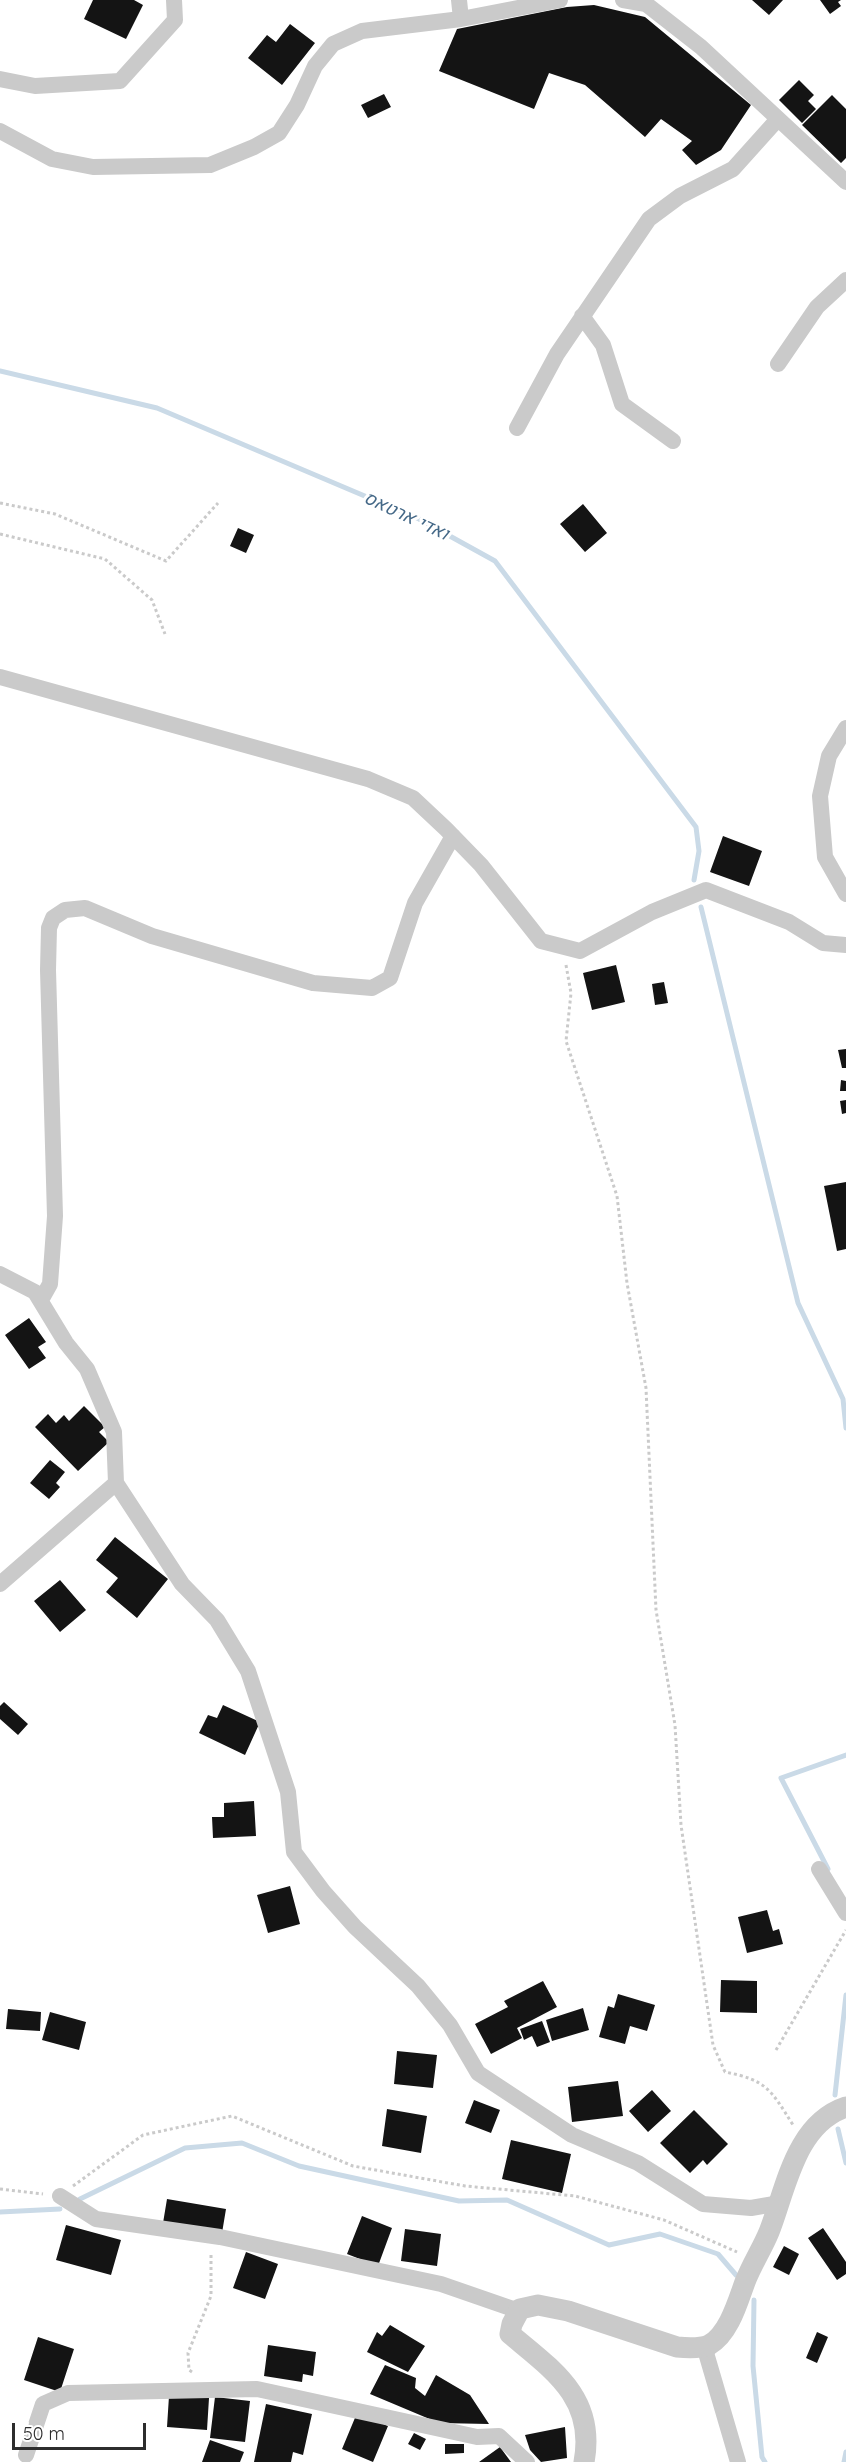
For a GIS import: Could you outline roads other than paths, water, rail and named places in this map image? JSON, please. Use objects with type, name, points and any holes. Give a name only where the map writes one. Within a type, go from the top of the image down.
[{"type":"street","points":[[0,79],[35,86],[120,81],[175,20],[174,0]]},
{"type":"street","points":[[459,0],[461,19]]},
{"type":"street","points":[[0,131],[52,159],[93,166],[210,165],[254,147],[279,133],[297,105],[315,66],[333,44],[362,31],[461,19],[560,0]]},
{"type":"street","points":[[623,0],[646,4],[701,47],[846,182]]},
{"type":"street","points":[[517,428],[557,354],[649,219],[680,196],[733,169],[777,120]]},
{"type":"street","points":[[778,364],[817,307],[846,280]]},
{"type":"street","points":[[582,316],[603,345],[622,404],[673,441]]},
{"type":"street","points":[[0,677],[368,779],[413,798],[481,865],[541,941],[580,951],[652,912],[706,890],[789,922],[823,943],[844,945],[846,962]]},
{"type":"street","points":[[846,728],[829,756],[820,796],[825,857],[846,894]]},
{"type":"street","points":[[40,1300],[50,1284],[55,1216],[48,970],[49,928],[53,918],[65,910],[85,908],[152,936],[313,983],[372,988],[390,978],[415,903],[453,836]]},
{"type":"street","points":[[0,1274],[35,1292],[66,1343],[87,1369],[114,1432],[116,1483],[182,1584],[217,1620],[248,1671],[288,1792],[294,1852],[323,1891],[356,1927],[418,1986],[450,2025],[478,2073],[572,2135],[638,2163],[702,2204],[751,2208],[780,2203]]},
{"type":"street","points":[[0,1584],[116,1483]]},
{"type":"street","points":[[819,1869],[846,1913]]},
{"type":"street","points":[[60,2196],[96,2219],[210,2236],[441,2284],[519,2311],[538,2305],[568,2311],[677,2347],[704,2346],[718,2337],[733,2314],[804,2141],[822,2120],[846,2107]]},
{"type":"street","points":[[519,2311],[510,2334],[566,2383],[577,2401],[585,2424],[584,2462]]},
{"type":"street","points":[[704,2346],[738,2462]]},
{"type":"street","points":[[26,2455],[43,2404],[68,2393],[257,2389],[477,2437],[499,2436],[526,2462]]},
{"type":"waterway","name":"ואדי ארטאס","points":[[0,371],[157,408],[419,519],[495,561],[696,827],[699,851],[694,880]]},
{"type":"waterway","points":[[701,907],[798,1303],[843,1399],[846,1428]]},
{"type":"waterway","points":[[828,1869],[781,1778],[846,1755]]},
{"type":"waterway","points":[[835,2095],[846,1995]]},
{"type":"waterway","points":[[838,2129],[846,2163]]},
{"type":"waterway","points":[[80,2199],[185,2148],[242,2143],[299,2166],[459,2201],[507,2200],[609,2245],[660,2234],[718,2254],[736,2275]]},
{"type":"waterway","points":[[0,2212],[60,2209]]},
{"type":"waterway","points":[[754,2300],[753,2366],[762,2457],[765,2462]]},
{"type":"waterway","points":[[844,2462],[846,2452]]}]
